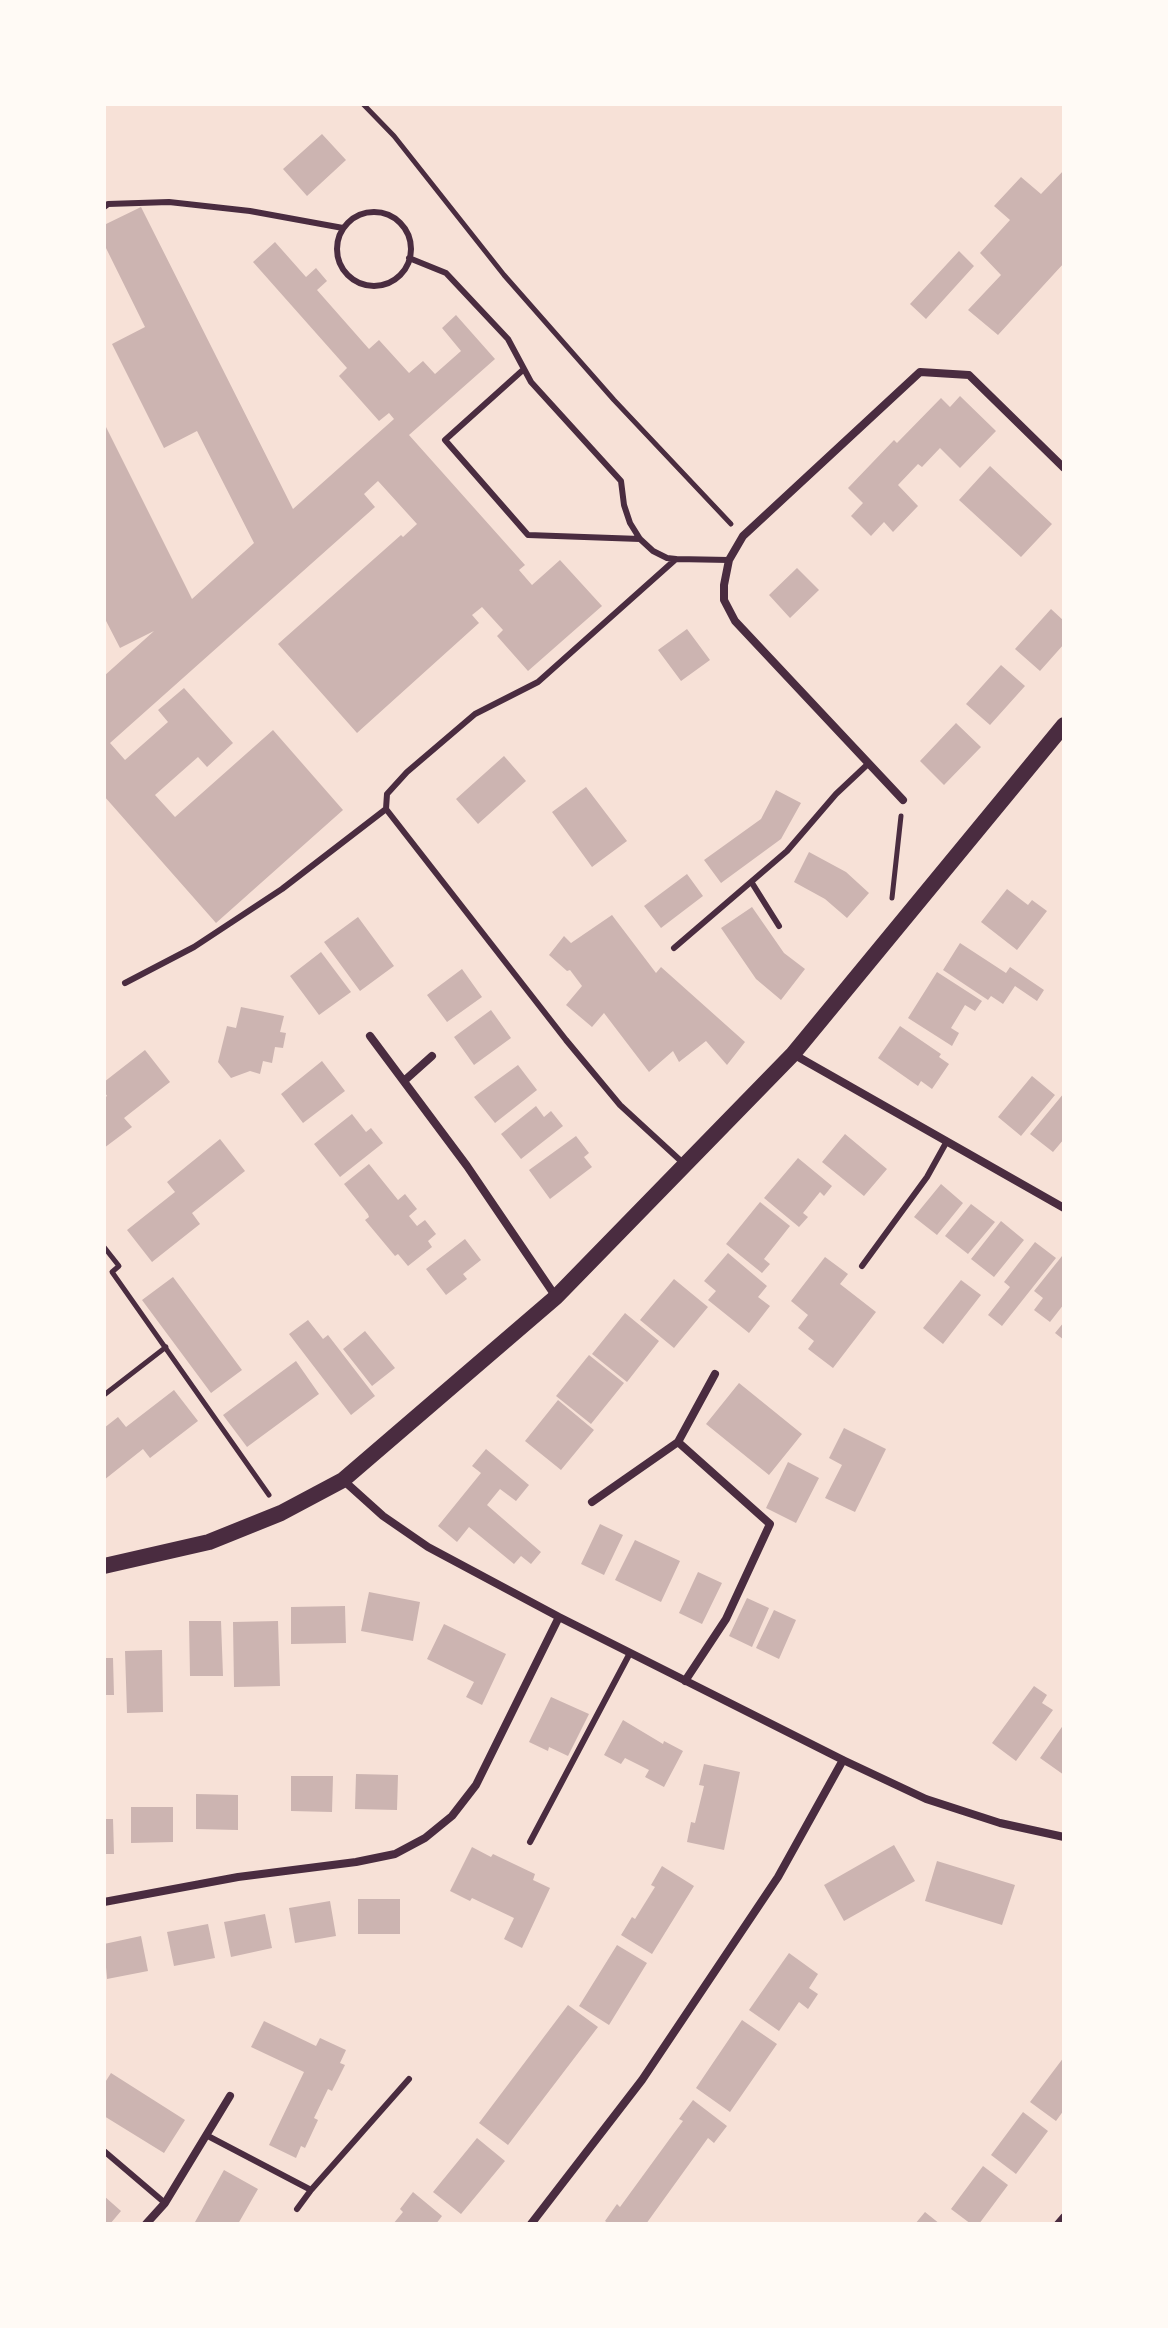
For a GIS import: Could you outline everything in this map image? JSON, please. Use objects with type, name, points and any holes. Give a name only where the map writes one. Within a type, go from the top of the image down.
[{"type":"main road","points":[[104,1566],[209,1542],[281,1513],[343,1480],[556,1297],[793,1054],[1064,725]]},
{"type":"street","points":[[903,800],[735,621],[724,600],[729,560],[743,536],[920,372],[969,375],[1064,468]]},
{"type":"street","points":[[370,1036],[467,1166],[556,1297]]},
{"type":"street","points":[[793,1054],[1064,1208]]},
{"type":"street","points":[[404,1081],[432,1056]]},
{"type":"street","points":[[592,1502],[678,1442],[715,1374]]},
{"type":"street","points":[[678,1442],[770,1524],[726,1619],[685,1681]]},
{"type":"street","points":[[343,1480],[383,1516],[428,1547],[559,1617],[843,1760],[926,1799],[1000,1823],[1064,1837]]},
{"type":"street","points":[[104,1902],[238,1877],[395,1854],[425,1838],[452,1816],[476,1785],[559,1617]]},
{"type":"street","points":[[531,2224],[642,2080],[778,1877],[843,1760]]},
{"type":"street","points":[[146,2224],[165,2203],[230,2096]]},
{"type":"street","points":[[1058,2224],[1064,2217]]},
{"type":"lane","points":[[104,207],[108,204],[169,202],[250,211],[343,228]]},
{"type":"lane","points":[[362,214],[386,214],[405,229],[410,240],[409,258],[401,274],[391,281],[368,285],[347,274],[337,252],[343,228],[351,219],[362,214]]},
{"type":"lane","points":[[409,258],[446,273],[508,339],[531,382],[621,481],[627,514],[640,539],[667,558],[729,560]]},
{"type":"lane","points":[[524,369],[445,440],[528,535],[640,539]]},
{"type":"lane","points":[[676,559],[538,682],[475,714],[407,772],[387,794],[386,809],[620,1105],[685,1165]]},
{"type":"lane","points":[[674,948],[787,851],[836,794],[869,763]]},
{"type":"lane","points":[[125,983],[194,947],[282,889],[386,809]]},
{"type":"lane","points":[[752,883],[779,926]]},
{"type":"lane","points":[[862,1266],[927,1177],[947,1141]]},
{"type":"lane","points":[[530,1842],[630,1653]]},
{"type":"lane","points":[[297,2209],[409,2079]]},
{"type":"lane","points":[[206,2135],[311,2190]]},
{"type":"lane","points":[[104,2151],[165,2203]]},
{"type":"path","points":[[363,104],[394,136],[504,275],[594,377],[743,536]]},
{"type":"path","points":[[887,941],[903,800]]},
{"type":"path","points":[[104,1247],[119,1266],[112,1272],[281,1513]]},
{"type":"path","points":[[104,1395],[166,1347]]},
{"type":"building","points":[[322,134],[346,160],[307,196],[283,169]]},
{"type":"building","points":[[1064,170],[1064,263],[998,335],[968,310],[1001,275],[980,253],[1010,220],[994,206],[1021,177],[1041,194]]},
{"type":"building","points":[[141,207],[293,509],[394,419],[389,413],[379,421],[339,376],[347,368],[253,262],[275,242],[306,277],[316,268],[327,281],[317,290],[369,349],[379,340],[409,373],[423,361],[435,374],[461,351],[442,328],[456,315],[495,359],[409,435],[525,565],[519,570],[532,585],[560,560],[602,606],[528,671],[497,636],[503,630],[482,607],[472,615],[479,623],[357,733],[278,644],[417,524],[378,481],[364,494],[375,507],[110,743],[125,760],[168,722],[158,710],[184,688],[233,743],[207,767],[198,757],[155,795],[175,817],[273,730],[343,810],[216,923],[104,796],[104,676],[154,631],[120,648],[104,617],[104,423],[192,599],[254,543],[197,431],[164,448],[112,344],[145,327],[104,244],[104,225]]},
{"type":"building","points":[[959,251],[974,266],[926,319],[910,304]]},
{"type":"building","points":[[960,396],[996,431],[960,468],[940,448],[922,467],[918,464],[898,485],[918,506],[893,532],[884,522],[871,536],[851,516],[863,503],[848,488],[894,440],[897,443],[941,398],[950,407]]},
{"type":"building","points":[[990,466],[1052,524],[1021,557],[959,500]]},
{"type":"building","points":[[797,568],[819,590],[790,618],[769,595]]},
{"type":"building","points":[[1051,609],[1064,621],[1064,644],[1040,671],[1015,649]]},
{"type":"building","points":[[687,629],[710,660],[681,681],[658,650]]},
{"type":"building","points":[[1001,665],[1025,686],[990,725],[966,704]]},
{"type":"building","points":[[956,723],[981,747],[944,785],[920,761]]},
{"type":"building","points":[[504,756],[526,781],[478,824],[456,799]]},
{"type":"building","points":[[586,787],[627,841],[592,867],[552,812]]},
{"type":"building","points":[[776,790],[801,803],[781,839],[721,883],[704,860],[761,819]]},
{"type":"building","points":[[809,852],[846,872],[869,893],[847,918],[825,899],[794,882]]},
{"type":"building","points":[[687,874],[703,896],[661,928],[644,906]]},
{"type":"building","points":[[1007,889],[1028,905],[1032,900],[1047,911],[1017,950],[981,922]]},
{"type":"building","points":[[752,907],[784,953],[805,969],[781,1000],[756,979],[721,928]]},
{"type":"building","points":[[612,915],[656,973],[661,967],[745,1042],[727,1065],[706,1041],[679,1062],[673,1051],[649,1072],[604,1013],[592,1027],[566,1005],[582,986],[570,970],[567,971],[549,955],[564,936],[571,943]]},
{"type":"building","points":[[358,917],[394,966],[360,991],[324,942]]},
{"type":"building","points":[[960,943],[1006,973],[1010,967],[1044,990],[1037,1001],[1015,986],[1003,1004],[991,996],[988,1000],[943,970]]},
{"type":"building","points":[[321,952],[351,992],[319,1015],[290,976]]},
{"type":"building","points":[[462,969],[482,997],[447,1022],[427,995]]},
{"type":"building","points":[[937,972],[982,1001],[975,1011],[965,1005],[951,1028],[959,1033],[952,1046],[908,1018]]},
{"type":"building","points":[[241,1007],[284,1016],[280,1032],[286,1033],[283,1048],[275,1047],[272,1063],[263,1061],[260,1074],[250,1071],[231,1078],[218,1062],[227,1026],[236,1028]]},
{"type":"building","points":[[491,1010],[511,1038],[474,1065],[454,1037]]},
{"type":"building","points":[[900,1026],[941,1054],[939,1057],[949,1064],[932,1089],[921,1081],[918,1086],[878,1058]]},
{"type":"building","points":[[145,1050],[170,1082],[124,1118],[132,1127],[104,1148],[104,1098],[107,1096],[104,1082]]},
{"type":"building","points":[[322,1061],[345,1091],[303,1123],[281,1094]]},
{"type":"building","points":[[518,1065],[537,1090],[495,1123],[474,1097]]},
{"type":"building","points":[[1032,1076],[1055,1095],[1021,1136],[998,1117]]},
{"type":"building","points":[[1064,1093],[1064,1139],[1053,1152],[1030,1134]]},
{"type":"building","points":[[536,1106],[544,1117],[551,1111],[563,1126],[521,1159],[501,1134]]},
{"type":"building","points":[[352,1114],[366,1132],[371,1128],[383,1143],[340,1177],[314,1144]]},
{"type":"building","points":[[845,1134],[887,1169],[864,1196],[822,1162]]},
{"type":"building","points":[[576,1136],[589,1153],[584,1157],[592,1167],[550,1199],[529,1170]]},
{"type":"building","points":[[220,1139],[245,1171],[192,1213],[200,1224],[152,1262],[127,1230],[175,1192],[167,1182]]},
{"type":"building","points":[[798,1158],[832,1186],[824,1196],[820,1192],[803,1213],[808,1217],[799,1227],[764,1198]]},
{"type":"building","points":[[369,1164],[398,1200],[405,1194],[417,1209],[409,1216],[417,1226],[425,1220],[436,1234],[428,1241],[432,1247],[408,1266],[398,1254],[395,1256],[365,1220],[368,1214],[344,1184]]},
{"type":"building","points":[[941,1184],[963,1203],[937,1235],[914,1217]]},
{"type":"building","points":[[760,1202],[790,1226],[764,1259],[770,1264],[762,1273],[726,1244]]},
{"type":"building","points":[[971,1204],[995,1222],[968,1254],[945,1236]]},
{"type":"building","points":[[1001,1221],[1024,1240],[994,1277],[971,1259]]},
{"type":"building","points":[[465,1239],[481,1260],[463,1274],[467,1279],[446,1295],[426,1269]]},
{"type":"building","points":[[1035,1242],[1056,1258],[1002,1326],[988,1315],[1010,1287],[1004,1282]]},
{"type":"building","points":[[728,1253],[767,1286],[758,1297],[770,1306],[749,1333],[708,1300],[716,1291],[704,1281]]},
{"type":"building","points":[[1062,1256],[1064,1304],[1050,1322],[1034,1310],[1043,1298],[1034,1291]]},
{"type":"building","points":[[825,1257],[848,1274],[840,1284],[876,1312],[833,1368],[808,1349],[814,1341],[798,1328],[808,1315],[791,1301]]},
{"type":"building","points":[[173,1277],[242,1370],[211,1393],[142,1300]]},
{"type":"building","points":[[674,1279],[708,1307],[674,1348],[640,1320]]},
{"type":"building","points":[[961,1280],[981,1295],[943,1344],[923,1328]]},
{"type":"building","points":[[625,1313],[659,1341],[627,1382],[592,1354]]},
{"type":"building","points":[[308,1320],[323,1339],[328,1335],[375,1396],[351,1415],[289,1334]]},
{"type":"building","points":[[1064,1322],[1064,1340],[1055,1333]]},
{"type":"building","points":[[365,1331],[395,1368],[372,1386],[343,1349]]},
{"type":"building","points":[[589,1355],[624,1383],[591,1424],[556,1396]]},
{"type":"building","points":[[296,1361],[319,1394],[247,1447],[223,1415]]},
{"type":"building","points":[[739,1383],[802,1434],[769,1475],[706,1424]]},
{"type":"building","points":[[174,1390],[198,1421],[150,1458],[143,1449],[104,1480],[104,1428],[118,1417],[126,1427]]},
{"type":"building","points":[[558,1400],[594,1430],[561,1470],[525,1441]]},
{"type":"building","points":[[844,1428],[886,1449],[855,1512],[825,1498],[842,1465],[829,1458]]},
{"type":"building","points":[[486,1449],[529,1485],[516,1501],[500,1489],[487,1505],[541,1552],[531,1564],[521,1556],[514,1564],[469,1527],[457,1542],[438,1526],[481,1473],[472,1466]]},
{"type":"building","points":[[788,1462],[819,1478],[796,1523],[766,1508]]},
{"type":"building","points":[[600,1524],[623,1535],[604,1575],[581,1564]]},
{"type":"building","points":[[635,1540],[680,1561],[661,1602],[615,1580]]},
{"type":"building","points":[[698,1572],[722,1583],[702,1624],[679,1613]]},
{"type":"building","points":[[369,1592],[420,1602],[413,1641],[361,1631]]},
{"type":"building","points":[[747,1598],[769,1608],[752,1647],[729,1636]]},
{"type":"building","points":[[345,1606],[346,1643],[291,1644],[291,1607]]},
{"type":"building","points":[[774,1610],[796,1620],[779,1659],[756,1648]]},
{"type":"building","points":[[189,1621],[221,1621],[223,1676],[190,1676]]},
{"type":"building","points":[[278,1621],[280,1686],[234,1687],[233,1622]]},
{"type":"building","points":[[444,1624],[506,1654],[482,1705],[466,1697],[474,1682],[427,1659]]},
{"type":"building","points":[[162,1650],[163,1712],[127,1713],[125,1651]]},
{"type":"building","points":[[104,1658],[113,1658],[114,1695],[104,1695]]},
{"type":"building","points":[[1034,1686],[1047,1695],[1042,1703],[1053,1710],[1016,1761],[992,1743]]},
{"type":"building","points":[[551,1697],[589,1714],[568,1756],[529,1742]]},
{"type":"building","points":[[623,1720],[663,1744],[664,1741],[683,1751],[664,1787],[645,1777],[649,1770],[625,1758],[621,1764],[604,1755]]},
{"type":"building","points":[[1064,1724],[1064,1775],[1040,1758]]},
{"type":"building","points":[[704,1764],[740,1772],[724,1850],[687,1842],[704,1786],[699,1785]]},
{"type":"building","points":[[356,1774],[398,1775],[397,1810],[355,1809]]},
{"type":"building","points":[[291,1776],[333,1776],[332,1812],[291,1811]]},
{"type":"building","points":[[196,1794],[238,1795],[238,1830],[196,1829]]},
{"type":"building","points":[[131,1807],[173,1807],[173,1842],[131,1843]]},
{"type":"building","points":[[104,1819],[113,1819],[114,1854],[104,1854]]},
{"type":"building","points":[[894,1845],[915,1881],[844,1921],[824,1885]]},
{"type":"building","points":[[472,1847],[535,1874],[533,1880],[550,1888],[522,1948],[504,1939],[514,1918],[450,1891]]},
{"type":"building","points":[[937,1861],[1015,1885],[1002,1925],[925,1901]]},
{"type":"building","points":[[662,1866],[694,1886],[652,1954],[621,1935],[655,1887],[651,1885]]},
{"type":"building","points":[[358,1899],[400,1899],[400,1934],[358,1934]]},
{"type":"building","points":[[330,1901],[336,1936],[295,1943],[289,1908]]},
{"type":"building","points":[[265,1914],[272,1948],[231,1957],[224,1922]]},
{"type":"building","points":[[208,1924],[215,1958],[174,1966],[167,1932]]},
{"type":"building","points":[[141,1936],[148,1971],[107,1979],[104,1944]]},
{"type":"building","points":[[617,1945],[647,1963],[609,2025],[579,2006]]},
{"type":"building","points":[[789,1953],[818,1974],[809,1988],[818,1994],[808,2009],[799,2002],[779,2031],[749,2010]]},
{"type":"building","points":[[568,2005],[598,2027],[508,2145],[479,2123]]},
{"type":"building","points":[[742,2020],[777,2044],[730,2112],[696,2088]]},
{"type":"building","points":[[264,2021],[316,2046],[320,2038],[346,2050],[340,2063],[345,2065],[332,2091],[328,2089],[314,2118],[318,2120],[305,2148],[301,2146],[296,2158],[269,2145],[304,2072],[251,2047]]},
{"type":"building","points":[[1064,2057],[1064,2110],[1056,2121],[1030,2102]]},
{"type":"building","points":[[111,2073],[185,2120],[164,2153],[104,2116],[104,2084]]},
{"type":"building","points":[[693,2100],[727,2126],[714,2143],[708,2138],[646,2224],[609,2224],[605,2221],[617,2204],[620,2207],[683,2121],[679,2119]]},
{"type":"building","points":[[1023,2112],[1048,2131],[1016,2174],[991,2155]]},
{"type":"building","points":[[477,2138],[505,2161],[461,2214],[433,2192]]},
{"type":"building","points":[[983,2166],[1008,2185],[979,2224],[971,2224],[951,2209]]},
{"type":"building","points":[[224,2170],[258,2189],[238,2224],[195,2222]]},
{"type":"building","points":[[413,2192],[442,2216],[436,2224],[393,2224]]},
{"type":"building","points":[[104,2196],[121,2211],[110,2224],[104,2224]]},
{"type":"building","points":[[925,2212],[940,2224],[915,2224]]}]
